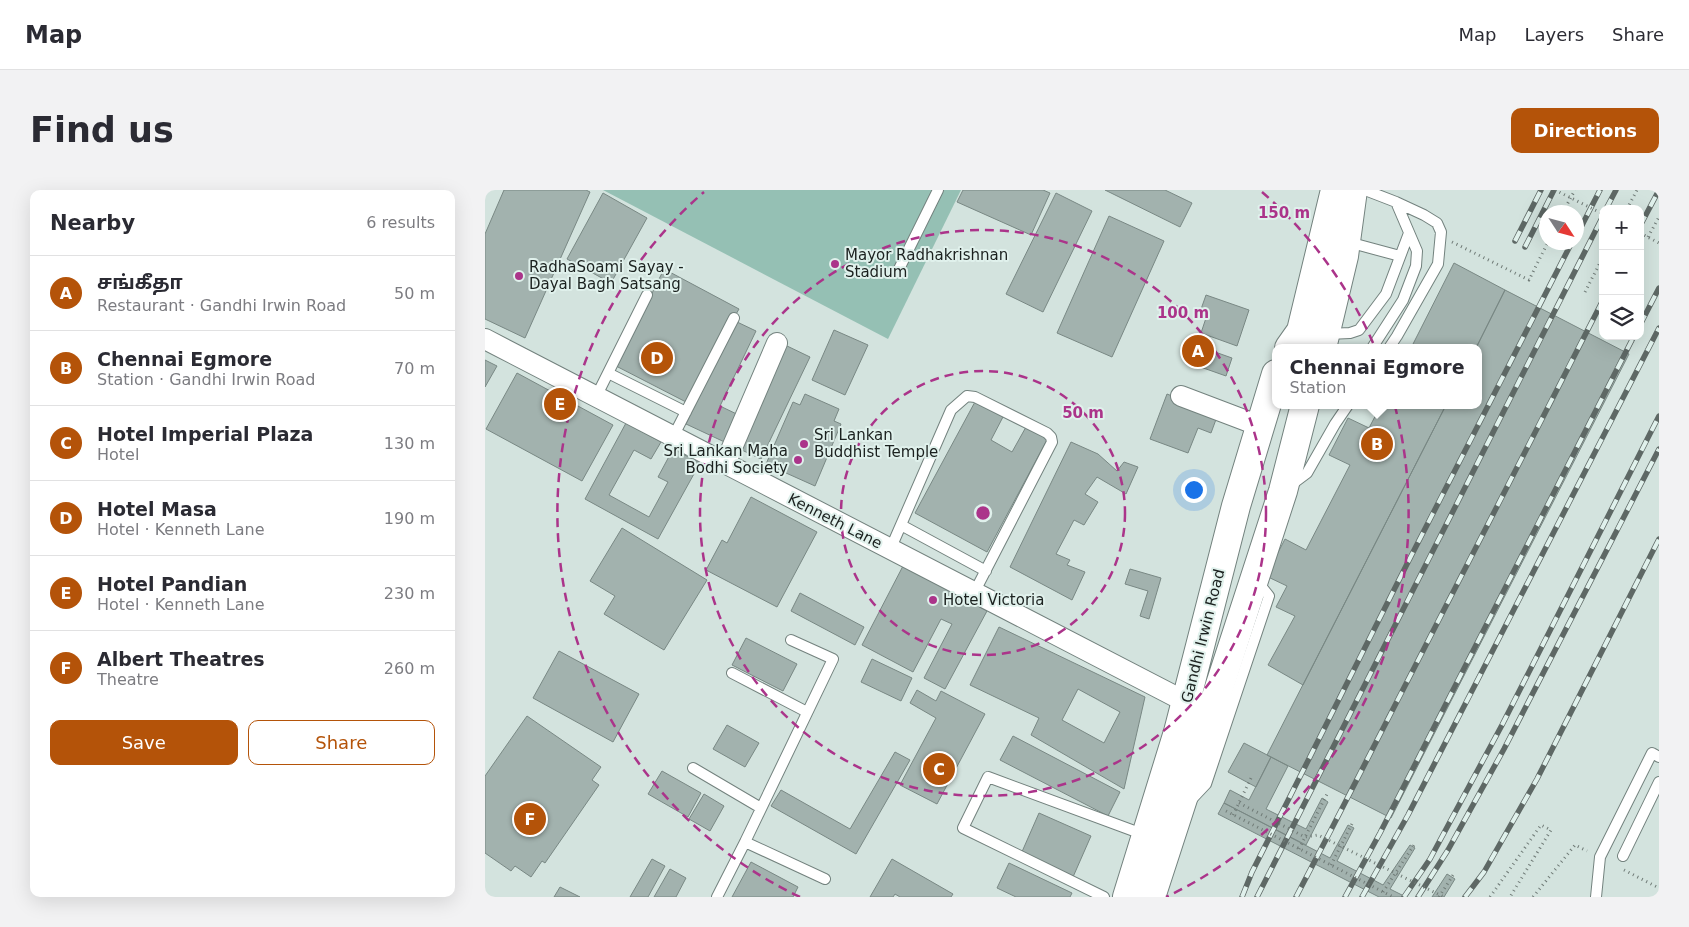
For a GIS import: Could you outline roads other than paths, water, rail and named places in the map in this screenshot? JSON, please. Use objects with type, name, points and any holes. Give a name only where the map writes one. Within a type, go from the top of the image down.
[{"type":"main road","points":[[1292,344],[1301,331],[1335,190]]},
{"type":"main road","points":[[1324,341],[1344,256],[1353,190]]},
{"type":"main road","name":"Gandhi Irwin Road","points":[[1127,897],[1186,702],[1236,506],[1272,387]]},
{"type":"main road","name":"Gandhi Irwin Road","points":[[1151,897],[1283,491],[1304,409]]},
{"type":"street","name":"Kenneth Lane","points":[[485,339],[1186,702]]},
{"type":"street","points":[[725,464],[777,343]]},
{"type":"street","points":[[1181,396],[1260,426]]},
{"type":"lane","points":[[899,269],[939,190]]},
{"type":"lane","points":[[1365,190],[1424,215],[1437,223],[1441,232],[1438,264],[1392,344]]},
{"type":"lane","points":[[1375,344],[1403,300],[1416,266],[1417,251],[1396,202]]},
{"type":"lane","points":[[1324,341],[1359,330],[1386,294],[1409,233]]},
{"type":"lane","points":[[1345,241],[1399,256]]},
{"type":"lane","points":[[596,397],[647,296]]},
{"type":"lane","points":[[673,437],[734,318]]},
{"type":"lane","points":[[1388,344],[1397,336]]},
{"type":"lane","points":[[608,373],[686,412]]},
{"type":"lane","points":[[890,550],[951,410],[967,396],[975,397],[1047,433],[1051,437],[1052,442],[974,593]]},
{"type":"lane","points":[[1283,491],[1307,473],[1345,409]]},
{"type":"lane","points":[[901,525],[986,571]]},
{"type":"lane","points":[[717,897],[833,659],[791,640]]},
{"type":"lane","points":[[732,673],[807,712]]},
{"type":"lane","points":[[1596,897],[1600,857],[1652,753],[1659,757]]},
{"type":"lane","points":[[693,768],[761,808]]},
{"type":"lane","points":[[1104,897],[963,828],[988,777],[1146,835]]},
{"type":"lane","points":[[1623,856],[1659,782]]},
{"type":"lane","points":[[745,842],[825,879]]},
{"type":"railway","points":[[1515,241],[1541,190]]},
{"type":"railway","points":[[1525,247],[1554,190]]},
{"type":"railway","points":[[1584,221],[1600,190]]},
{"type":"railway","points":[[1608,205],[1616,190]]},
{"type":"railway","points":[[1644,218],[1659,190]]},
{"type":"railway","points":[[1257,897],[1599,224]]},
{"type":"railway","points":[[1242,897],[1252,872],[1407,564],[1568,250]]},
{"type":"railway","points":[[1644,317],[1659,288]]},
{"type":"railway","points":[[1296,897],[1599,308]]},
{"type":"railway","points":[[1362,897],[1408,815],[1659,328]]},
{"type":"railway","points":[[1345,897],[1380,833],[1632,340]]},
{"type":"railway","points":[[1404,897],[1430,859],[1502,725],[1659,416]]},
{"type":"railway","points":[[1418,897],[1448,850],[1504,749],[1659,449]]},
{"type":"railway","points":[[1465,897],[1484,872],[1537,779],[1659,539]]},
{"type":"place","name":"Mayor Radhakrishnan Stadium","points":[[835,264]]},
{"type":"place","name":"RadhaSoami Sayay - Dayal Bagh Satsang","points":[[519,276]]},
{"type":"place","name":"சங்கீதா","points":[[1198,351]]},
{"type":"place","name":"Hotel Masa","points":[[657,358]]},
{"type":"place","name":"Hotel Pandian","points":[[560,404]]},
{"type":"place","name":"Sri Lankan Buddhist Temple","points":[[804,444]]},
{"type":"place","name":"Chennai Egmore","points":[[1377,444]]},
{"type":"place","name":"Sri Lankan Maha Bodhi Society","points":[[798,460]]},
{"type":"place","name":"Hotel Victoria","points":[[933,600]]},
{"type":"place","name":"Hotel Imperial Plaza","points":[[939,769]]},
{"type":"place","name":"Albert Theatres","points":[[530,819]]}]
